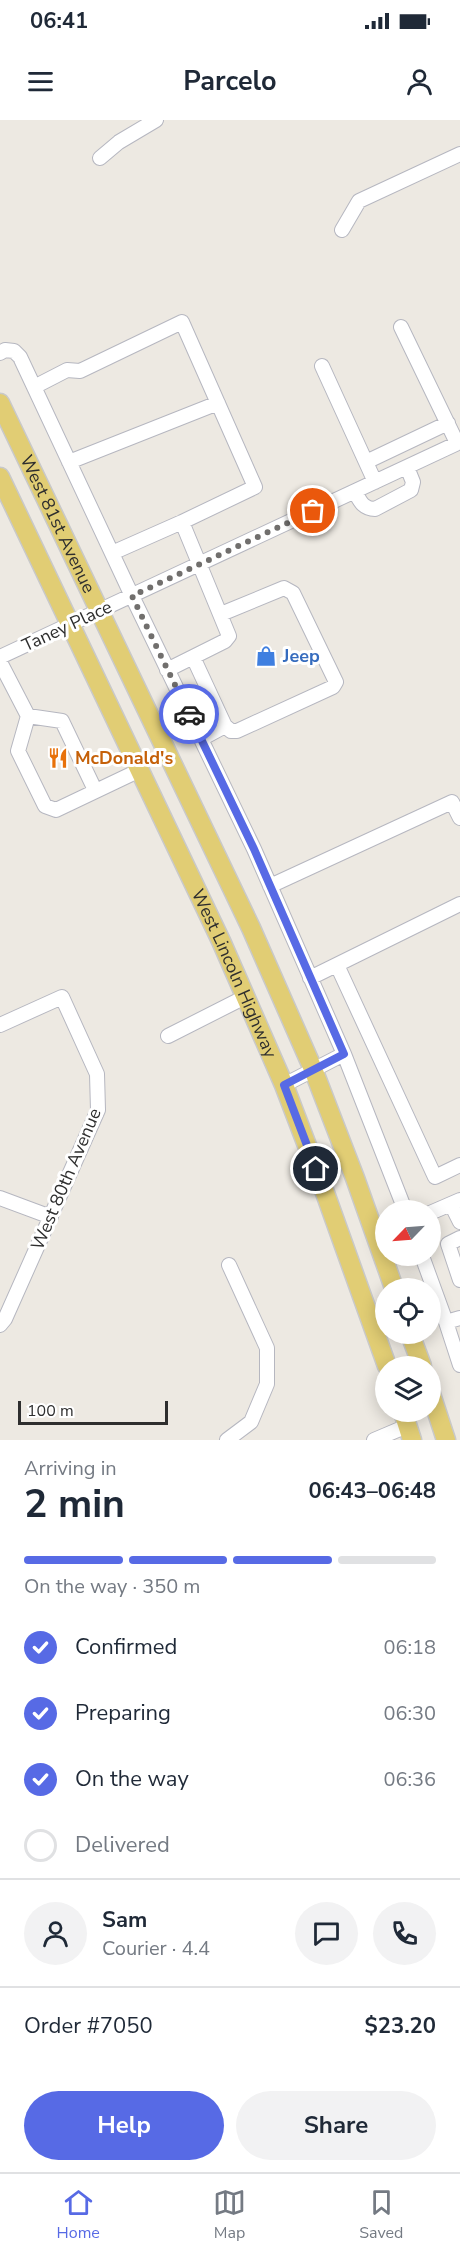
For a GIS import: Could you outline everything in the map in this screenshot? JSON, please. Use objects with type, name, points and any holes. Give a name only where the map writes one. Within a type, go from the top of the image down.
[{"type":"main road","name":"West 81st Avenue","points":[[0,404],[98,612]]},
{"type":"main road","name":"West 81st Avenue","points":[[0,477],[71,624]]},
{"type":"main road","name":"West Lincoln Highway","points":[[98,612],[251,927],[313,1069],[390,1278]]},
{"type":"main road","name":"West Lincoln Highway","points":[[71,624],[284,1085],[383,1356]]},
{"type":"main road","points":[[440,1422],[446,1440]]},
{"type":"street","points":[[100,158],[148,122]]},
{"type":"street","points":[[342,230],[359,201],[460,154]]},
{"type":"street","points":[[34,387],[67,370],[80,370],[182,322],[255,487],[112,553]]},
{"type":"street","points":[[401,327],[459,443]]},
{"type":"street","points":[[0,353],[5,350],[14,351],[20,357],[270,886],[344,1054],[401,1200]]},
{"type":"street","points":[[322,366],[375,482]]},
{"type":"street","points":[[69,462],[218,403]]},
{"type":"street","points":[[366,462],[448,423]]},
{"type":"street","name":"Taney Place","points":[[0,660],[71,624],[459,443]]},
{"type":"street","points":[[355,492],[363,506],[375,509],[411,490],[413,482],[407,467]]},
{"type":"street","points":[[167,670],[229,636],[182,522]]},
{"type":"street","points":[[193,657],[225,726],[231,731],[237,731],[333,687],[336,682],[293,592],[284,588],[221,614]]},
{"type":"street","points":[[0,660],[27,716],[18,752],[45,806],[56,810],[140,770]]},
{"type":"street","points":[[27,716],[62,721],[95,790]]},
{"type":"street","points":[[201,740],[225,726]]},
{"type":"street","points":[[270,886],[456,800],[460,818]]},
{"type":"street","points":[[310,978],[460,904]]},
{"type":"street","points":[[337,965],[435,1177],[460,1165]]},
{"type":"street","name":"West 80th Avenue","points":[[0,1025],[62,997],[98,1074],[99,1110],[0,1324]]},
{"type":"street","points":[[168,1036],[245,997]]},
{"type":"street","points":[[284,1085],[344,1054]]},
{"type":"street","points":[[0,1198],[51,1217]]},
{"type":"street","points":[[441,1208],[456,1202],[460,1222]]},
{"type":"street","points":[[460,1238],[448,1244],[460,1280]]},
{"type":"street","points":[[227,1440],[251,1422],[267,1384],[267,1348],[229,1265]]},
{"type":"street","points":[[426,1266],[460,1365]]},
{"type":"street","points":[[446,1322],[460,1318]]},
{"type":"street","points":[[374,1440],[407,1426]]},
{"type":"way so far","points":[[189,714],[132,596],[313,511]]},
{"type":"place","name":"Jeep","points":[[266,656]]},
{"type":"place","name":"McDonald's","points":[[58,758]]},
{"type":"route","points":[[189,714],[254,849],[344,1054],[284,1085],[316,1169]]}]
